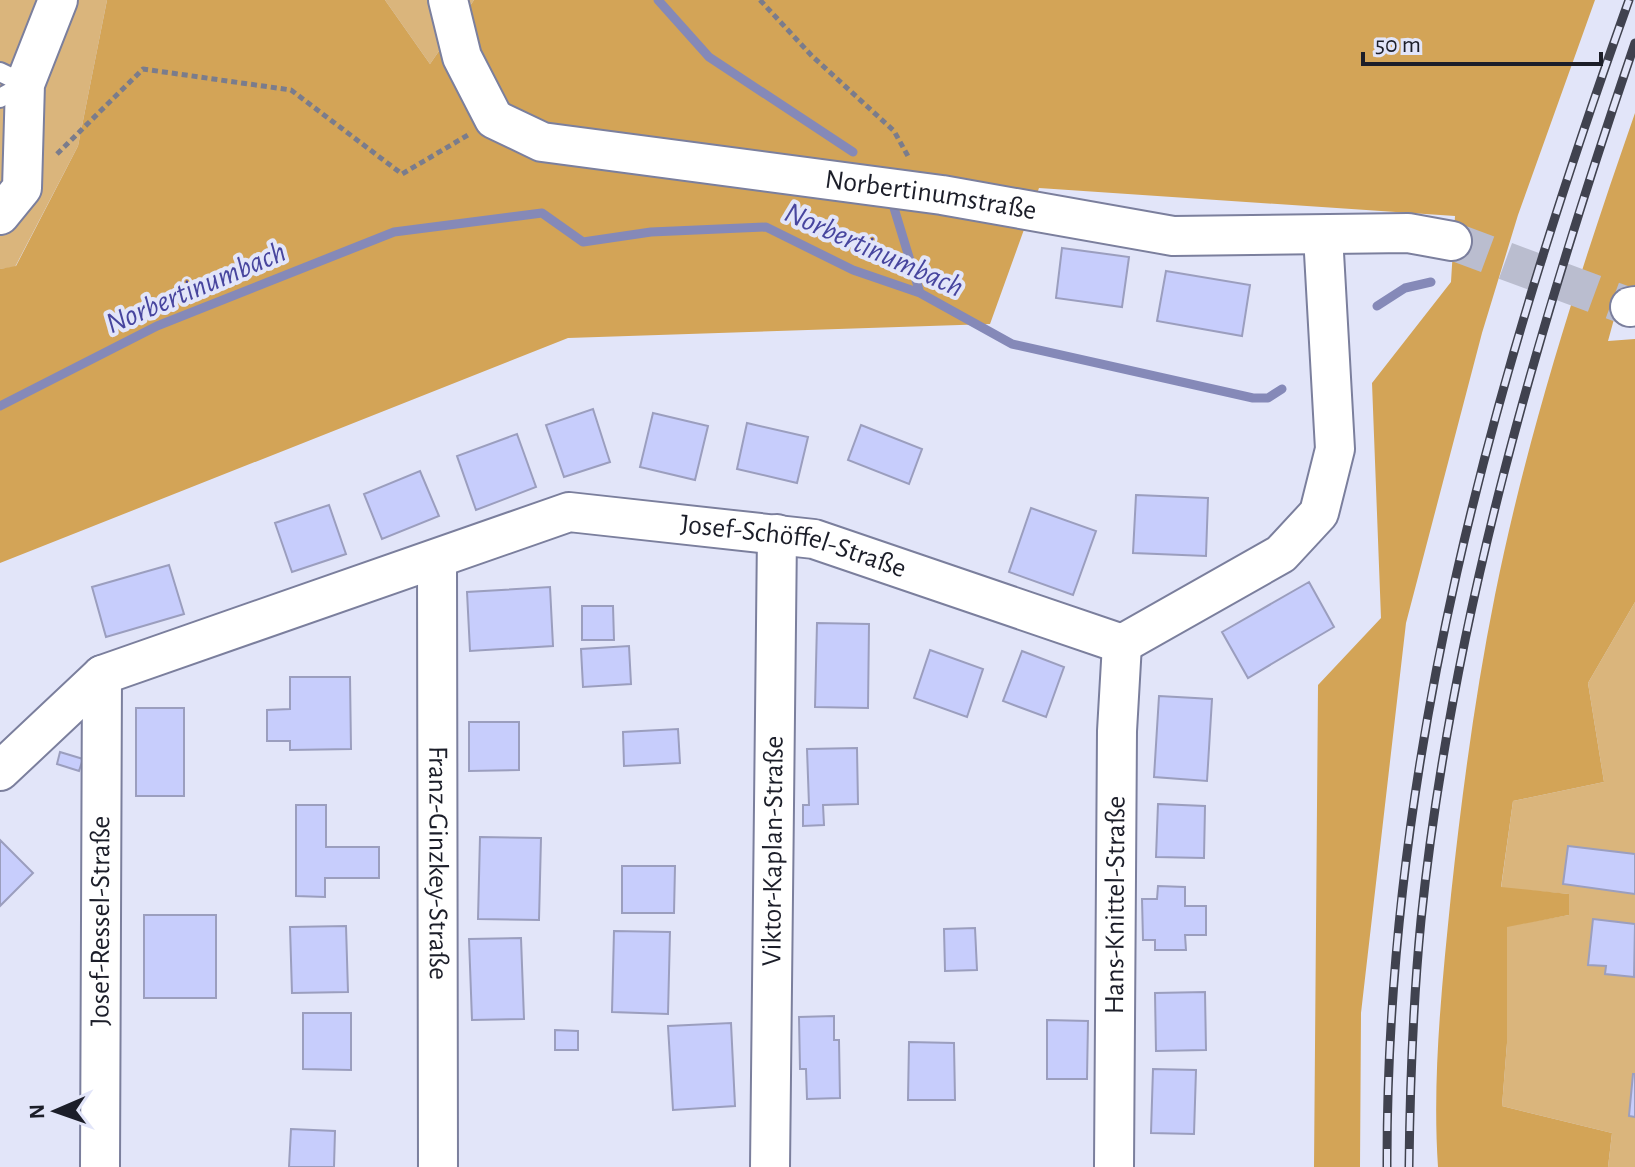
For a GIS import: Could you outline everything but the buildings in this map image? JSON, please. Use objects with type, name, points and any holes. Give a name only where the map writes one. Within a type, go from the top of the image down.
[{"type":"street","points":[[11,201],[8,85],[58,0]]},
{"type":"street","points":[[448,0],[462,57],[494,119]]},
{"type":"street","name":"Norbertinumstraße","points":[[494,119],[542,142],[930,193],[1173,236],[1408,233],[1452,241]]},
{"type":"street","points":[[1122,644],[1281,554],[1319,513],[1335,449],[1323,235]]},
{"type":"street","name":"Josef-Schöffel-Straße","points":[[0,771],[102,675],[183,644],[437,561],[569,512],[814,539],[1122,644]]},
{"type":"street","name":"Viktor-Kaplan-Straße","points":[[770,1167],[777,534]]},
{"type":"street","name":"Franz-Ginzkey-Straße","points":[[437,561],[438,1167]]},
{"type":"street","name":"Hans-Knittel-Straße","points":[[1114,1167],[1117,731],[1122,644]]},
{"type":"street","name":"Josef-Ressel-Straße","points":[[100,1167],[102,675]]},
{"type":"path","points":[[760,0],[812,56],[894,131],[930,193]]},
{"type":"path","points":[[11,201],[143,69],[291,90],[402,174],[494,119]]},
{"type":"shaded area","points":[[0,0],[107,0],[78,146],[15,267],[0,269]]},
{"type":"shaded area","points":[[107,0],[385,0],[430,64],[474,0],[1595,0],[1518,215],[1482,333],[1406,623],[1361,1013],[1360,1167],[1314,1167],[1318,685],[1381,618],[1372,383],[1451,282],[1455,216],[1039,188],[990,324],[568,338],[0,563],[0,269],[16,266],[78,146]]},
{"type":"shaded area","points":[[385,0],[474,0],[430,64]]},
{"type":"shaded area","points":[[1635,113],[1635,285],[1622,290],[1608,341],[1635,339],[1635,602],[1588,683],[1604,782],[1513,801],[1501,887],[1569,894],[1569,915],[1507,927],[1507,1043],[1502,1106],[1612,1133],[1608,1167],[1438,1167],[1437,1065],[1444,963],[1464,782],[1488,632],[1508,534],[1539,412],[1575,292]]},
{"type":"shaded area","points":[[1635,602],[1635,1167],[1608,1167],[1612,1133],[1502,1106],[1507,1043],[1507,926],[1569,915],[1569,894],[1501,888],[1513,801],[1604,782],[1588,683]]},
{"type":"waterway","points":[[658,0],[709,57],[853,152]]},
{"type":"waterway","points":[[894,208],[920,293]]},
{"type":"waterway","name":"Norbertinumbach","points":[[0,406],[157,326],[394,232],[542,213],[583,242],[651,232],[766,227],[853,270],[920,293],[1012,344],[1253,398],[1268,398],[1282,389]]},
{"type":"waterway","name":"Norbertinumbach","points":[[1377,306],[1405,288],[1431,282]]},
{"type":"tunnel","points":[[1452,241],[1630,307]]},
{"type":"railway","points":[[1387,1167],[1392,1016],[1405,866],[1427,719],[1457,573],[1492,429],[1534,285],[1629,0]]},
{"type":"railway","points":[[1409,1167],[1412,1044],[1421,920],[1435,808],[1454,696],[1503,476],[1533,366],[1635,43]]}]
